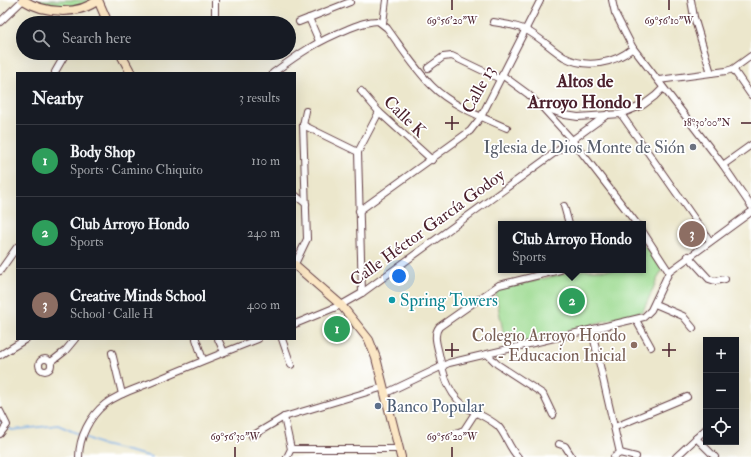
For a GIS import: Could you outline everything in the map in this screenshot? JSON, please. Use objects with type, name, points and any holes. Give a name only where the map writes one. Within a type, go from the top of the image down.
[{"type":"main road","points":[[22,0],[42,8],[66,10],[86,7],[98,0],[105,16]]},
{"type":"main road","points":[[125,60],[129,72]]},
{"type":"main road","points":[[296,265],[341,305],[369,340],[385,390],[400,453]]},
{"type":"street","points":[[0,22],[22,0]]},
{"type":"street","points":[[215,0],[215,14]]},
{"type":"street","points":[[383,23],[386,0]]},
{"type":"street","points":[[612,0],[615,13],[633,48],[723,165],[751,206]]},
{"type":"street","points":[[691,0],[694,17],[711,73]]},
{"type":"street","name":"Calle 13","points":[[359,211],[432,160],[470,131],[481,117],[540,1]]},
{"type":"street","points":[[300,22],[350,2]]},
{"type":"street","points":[[309,18],[319,41]]},
{"type":"street","points":[[296,56],[319,41],[365,23],[373,21],[383,23],[433,87],[481,117],[507,128]]},
{"type":"street","points":[[493,22],[525,29],[547,43],[563,56],[580,64],[598,63],[614,59],[633,48]]},
{"type":"street","points":[[428,68],[444,57],[452,56],[501,77],[528,94],[572,140],[635,221]]},
{"type":"street","points":[[659,80],[733,69],[751,56]]},
{"type":"street","points":[[55,72],[62,60]]},
{"type":"street","points":[[274,72],[290,60]]},
{"type":"street","points":[[733,69],[751,95]]},
{"type":"street","points":[[540,106],[565,115],[578,116],[622,114],[643,105],[663,88]]},
{"type":"street","name":"Calle K","points":[[361,91],[379,112],[432,160]]},
{"type":"street","points":[[296,262],[307,239],[303,125],[306,111]]},
{"type":"street","points":[[362,293],[358,152],[379,112]]},
{"type":"street","name":"Calle Héctor García Godoy","points":[[296,324],[341,305],[362,293],[608,114]]},
{"type":"street","points":[[622,114],[710,241]]},
{"type":"street","points":[[303,125],[358,152]]},
{"type":"street","points":[[723,165],[751,145]]},
{"type":"street","points":[[296,196],[306,204]]},
{"type":"street","points":[[564,206],[568,221]]},
{"type":"street","points":[[252,436],[284,417],[385,390],[442,366],[592,331],[644,317],[652,310],[669,272],[688,256],[751,212]]},
{"type":"street","points":[[646,237],[669,272]]},
{"type":"street","points":[[0,271],[16,248]]},
{"type":"street","points":[[688,256],[709,279],[715,281],[725,279]]},
{"type":"street","points":[[518,457],[510,448],[499,428],[459,402],[450,391],[442,366],[436,341],[436,334],[439,327],[499,285],[548,273]]},
{"type":"street","points":[[655,304],[683,316],[693,328]]},
{"type":"street","points":[[636,320],[651,347]]},
{"type":"street","points":[[592,331],[615,427],[617,455],[636,457]]},
{"type":"street","points":[[0,356],[24,340]]},
{"type":"street","points":[[51,362],[65,352],[74,340]]},
{"type":"street","points":[[196,340],[203,360]]},
{"type":"street","points":[[218,340],[224,352]]},
{"type":"street","points":[[79,457],[79,448],[90,421],[106,403],[122,394],[254,340]]},
{"type":"street","points":[[282,340],[291,365]]},
{"type":"street","points":[[112,353],[122,394]]},
{"type":"street","points":[[488,355],[497,364],[544,394],[554,414]]},
{"type":"street","points":[[615,427],[687,397]]},
{"type":"street","points":[[0,411],[7,425],[1,431]]},
{"type":"street","points":[[448,436],[465,429],[475,413]]},
{"type":"street","points":[[284,417],[291,449],[287,457]]},
{"type":"street","points":[[676,457],[703,432]]},
{"type":"street","points":[[696,438],[715,457]]},
{"type":"street","points":[[560,444],[565,446],[572,457]]},
{"type":"street","points":[[291,449],[400,453]]},
{"type":"green space","points":[[31,0],[91,0],[78,6],[62,7],[45,5]]},
{"type":"green space","points":[[646,248],[662,269],[643,311],[506,347],[495,290],[567,273],[646,273]]},
{"type":"waterway","points":[[0,421],[5,426]]},
{"type":"waterway","points":[[8,428],[12,430],[58,425],[81,435]]},
{"type":"waterway","points":[[85,437],[103,445],[152,457]]},
{"type":"place","name":"Iglesia de Dios Monte de Sión","points":[[693,147]]},
{"type":"place","name":"Creative Minds School","points":[[692,234]]},
{"type":"place","name":"Spring Towers","points":[[392,300]]},
{"type":"place","name":"Club Arroyo Hondo","points":[[572,301]]},
{"type":"place","name":"Body Shop","points":[[337,329]]},
{"type":"place","name":"Colegio Arroyo Hondo - Educacion Inicial","points":[[634,345]]},
{"type":"place","name":"Banco Popular","points":[[378,406]]},
{"type":"district","name":"Altos de Arroyo Hondo I","points":[[585,91]]}]
